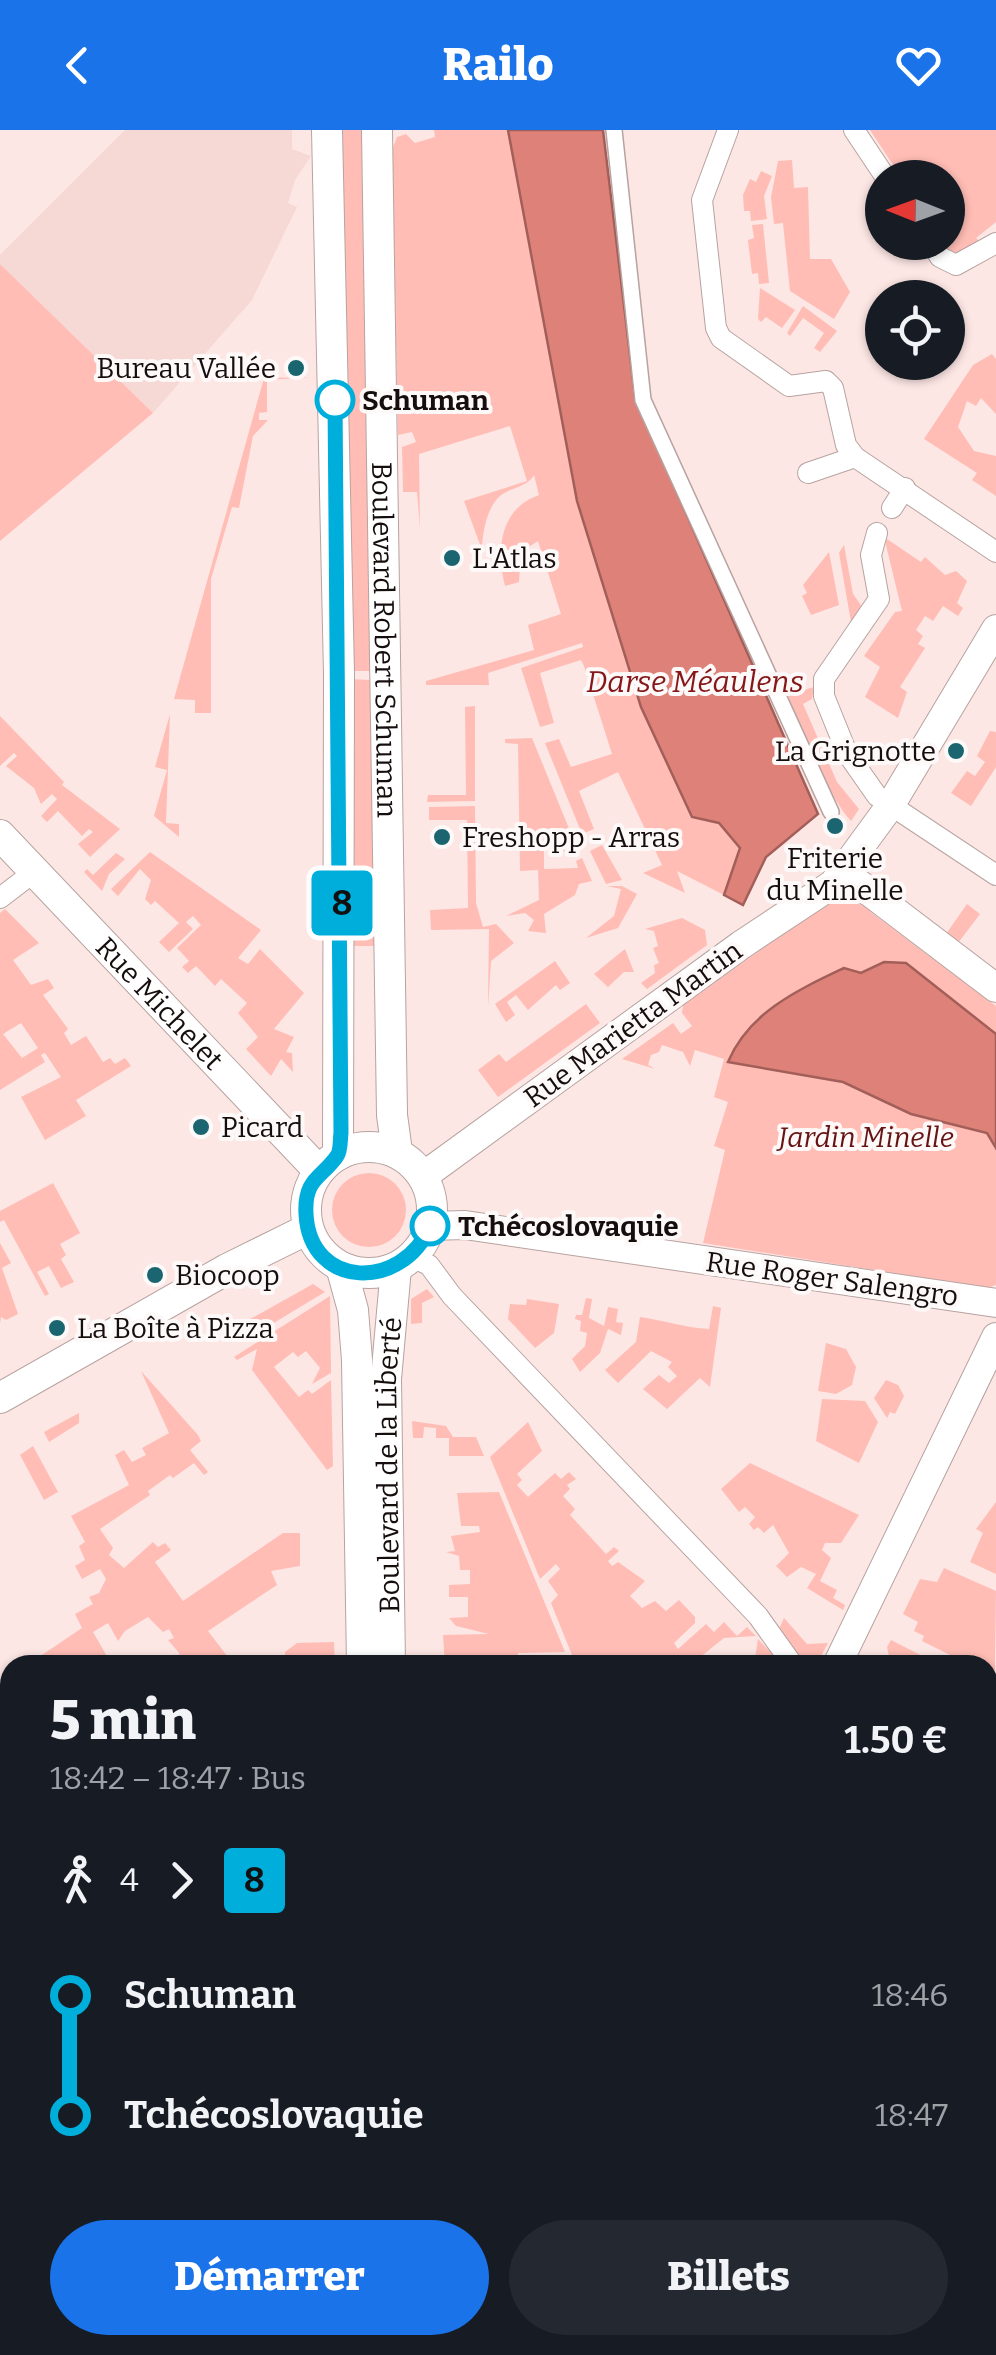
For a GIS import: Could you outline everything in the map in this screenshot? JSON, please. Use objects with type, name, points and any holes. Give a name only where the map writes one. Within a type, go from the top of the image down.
[{"type":"main road","name":"Boulevard Robert Schuman","points":[[328,130],[340,732],[328,1163]]},
{"type":"main road","name":"Boulevard Robert Schuman","points":[[377,130],[392,1115],[397,1152]]},
{"type":"main road","name":"Rue Michelet","points":[[0,835],[328,1163]]},
{"type":"main road","points":[[369,1147],[397,1152],[422,1177],[432,1209],[430,1226],[404,1262],[363,1274],[342,1270],[317,1247],[308,1230],[306,1201],[328,1163],[369,1147]]},
{"type":"main road","points":[[0,1398],[227,1269],[308,1230]]},
{"type":"main road","name":"Boulevard de la Liberté","points":[[390,1655],[386,1378],[404,1262]]},
{"type":"main road","name":"Boulevard de la Liberté","points":[[342,1270],[353,1310],[356,1360],[362,1655]]},
{"type":"street","points":[[614,130],[643,400],[830,812]]},
{"type":"street","points":[[728,130],[702,200],[716,328],[721,338],[789,386],[826,381],[832,388],[846,445],[855,457],[996,552]]},
{"type":"street","points":[[854,130],[874,160]]},
{"type":"street","points":[[945,260],[956,266],[996,243]]},
{"type":"street","points":[[808,473],[855,457]]},
{"type":"street","points":[[892,508],[905,488]]},
{"type":"street","points":[[877,533],[871,555],[879,599],[824,679],[824,696],[847,754],[877,796],[996,876]]},
{"type":"street","name":"Rue Marietta Martin","points":[[422,1177],[741,944],[833,884],[890,806],[996,630]]},
{"type":"street","points":[[842,871],[996,988]]},
{"type":"street","points":[[0,898],[34,872]]},
{"type":"street","name":"Rue Roger Salengro","points":[[430,1226],[465,1225],[996,1303]]},
{"type":"street","points":[[404,1262],[429,1266],[452,1296],[758,1616],[787,1655]]},
{"type":"street","points":[[843,1655],[996,1336]]},
{"type":"shaded area","points":[[125,130],[292,130],[292,149],[311,156],[295,180],[288,203],[297,207],[252,300],[153,413],[0,264],[0,255]]},
{"type":"green space","points":[[337,130],[369,130],[377,671],[352,671]]},
{"type":"green space","points":[[434,130],[508,130],[577,501],[641,707],[692,816],[719,822],[741,848],[724,895],[677,871],[685,893],[643,873],[662,865],[618,772],[579,791],[594,829],[582,834],[545,743],[559,739],[571,767],[612,754],[584,666],[581,660],[540,673],[554,723],[540,727],[521,668],[583,647],[582,643],[488,673],[489,685],[426,685],[426,681],[534,650],[528,625],[561,614],[538,541],[521,552],[519,582],[505,586],[502,573],[501,546],[508,521],[526,501],[539,495],[534,475],[528,482],[495,501],[486,521],[482,550],[464,501],[527,481],[510,426],[419,454],[420,528],[417,492],[403,492],[402,447],[416,442],[412,432],[398,435],[392,150],[397,137],[406,134],[415,143],[435,137]]},
{"type":"green space","points":[[870,130],[996,130],[996,222],[976,238],[983,244],[965,255],[965,160],[890,160]]},
{"type":"green space","points":[[792,160],[794,188],[808,187],[810,259],[831,259],[850,292],[834,319],[790,291],[783,223],[774,224],[771,197],[778,161]]},
{"type":"green space","points":[[761,171],[772,176],[764,196],[767,219],[751,221],[750,211],[744,211],[743,195],[750,179],[756,182]]},
{"type":"green space","points":[[763,224],[769,283],[759,284],[758,273],[752,274],[748,240],[754,238],[752,225]]},
{"type":"green space","points":[[0,264],[153,413],[0,541]]},
{"type":"green space","points":[[760,288],[795,310],[782,328],[766,317],[761,322],[758,319]]},
{"type":"green space","points":[[803,306],[837,331],[820,352],[814,348],[824,333],[803,318],[790,336],[787,333]]},
{"type":"green space","points":[[992,354],[996,359],[996,414],[981,398],[976,406],[967,401],[958,427],[974,451],[996,456],[996,496],[972,480],[977,473],[924,439],[973,365]]},
{"type":"green space","points":[[312,377],[267,380],[267,412],[259,413],[259,420],[268,420],[253,436],[239,508],[232,507],[211,579],[211,713],[195,713],[195,700],[174,699],[264,378]]},
{"type":"green space","points":[[884,537],[921,562],[925,557],[945,575],[956,571],[967,581],[957,603],[963,608],[958,616],[943,606],[933,621],[925,616],[916,630],[923,636],[918,644],[925,648],[900,687],[907,692],[898,718],[865,697],[880,667],[864,656],[895,612],[902,611]]},
{"type":"green space","points":[[844,545],[853,594],[863,608],[851,622],[839,553]]},
{"type":"green space","points":[[829,552],[839,605],[811,615],[802,596],[807,593],[803,585]]},
{"type":"green space","points":[[347,679],[372,680],[380,946],[350,946]]},
{"type":"green space","points":[[814,687],[812,699],[803,704],[837,782],[859,809],[851,821],[814,761],[788,695]]},
{"type":"green space","points":[[475,706],[475,801],[427,802],[428,795],[466,795],[465,707]]},
{"type":"green space","points":[[170,714],[166,823],[179,824],[179,837],[154,816],[167,770],[155,767]]},
{"type":"green space","points":[[0,716],[64,782],[62,785],[120,829],[90,857],[78,844],[93,832],[89,829],[82,836],[58,811],[47,822],[41,816],[57,799],[52,794],[41,804],[34,788],[6,766],[17,756],[14,753],[0,766]]},
{"type":"green space","points":[[990,731],[996,732],[996,767],[971,806],[951,793],[967,771],[975,776],[985,762],[977,756]]},
{"type":"green space","points":[[532,738],[579,853],[544,849],[544,869],[578,868],[576,861],[582,858],[592,881],[579,884],[575,895],[544,914],[546,933],[528,931],[534,920],[525,913],[506,916],[539,900],[538,870],[520,871],[518,744],[505,743],[505,739]]},
{"type":"green space","points":[[475,806],[476,903],[483,927],[496,924],[514,943],[491,961],[488,1008],[489,929],[431,930],[430,910],[468,908],[467,820],[429,820],[429,807]]},
{"type":"green space","points":[[602,845],[622,880],[606,884],[590,851]]},
{"type":"green space","points":[[150,852],[261,930],[238,958],[248,964],[260,949],[304,993],[274,1029],[294,1037],[286,1052],[292,1053],[293,1072],[281,1059],[271,1076],[246,1049],[258,1037],[238,1013],[247,1003],[221,979],[215,986],[196,966],[188,973],[182,967],[189,961],[177,948],[201,925],[193,916],[186,922],[193,929],[169,952],[159,942],[179,923],[155,901],[151,905],[145,899],[151,880],[140,869],[118,896],[111,889]]},
{"type":"green space","points":[[116,853],[125,859],[109,874],[102,891],[84,872],[87,869],[93,875]]},
{"type":"green space","points":[[607,886],[622,886],[637,894],[618,928],[586,938],[614,916],[621,889]]},
{"type":"green space","name":"Jardin Minelle","points":[[840,893],[857,895],[872,913],[996,1006],[996,1285],[987,1288],[703,1243],[725,1150],[714,1146],[728,1102],[714,1097],[724,1059],[695,1050],[690,1066],[683,1052],[662,1045],[659,1052],[651,1055],[648,1065],[655,1069],[622,1059],[673,1023],[681,1034],[692,1026],[682,1013],[683,1005]]},
{"type":"green space","points":[[967,904],[980,914],[958,943],[946,934]]},
{"type":"green space","points":[[5,909],[39,943],[13,960],[31,985],[48,979],[54,988],[43,995],[68,1029],[64,1033],[71,1045],[86,1036],[103,1062],[110,1058],[115,1064],[125,1058],[131,1066],[76,1100],[86,1116],[45,1140],[21,1097],[61,1077],[45,1053],[41,1055],[45,1062],[0,1090],[0,913]],"holes":[[[21,1023],[38,1048],[22,1058],[3,1034]]]},
{"type":"green space","points":[[682,918],[705,930],[707,945],[647,989],[641,983],[655,973],[654,965],[659,963],[653,948],[658,946],[654,931],[645,929]]},
{"type":"green space","points":[[625,949],[634,972],[624,972],[608,987],[594,974]]},
{"type":"green space","points":[[555,961],[570,983],[560,990],[556,985],[528,1010],[516,995],[507,1002],[515,1015],[506,1022],[495,1004]]},
{"type":"green space","points":[[586,1004],[600,1023],[498,1097],[478,1070],[499,1054],[506,1062]]},
{"type":"green space","points":[[369,1173],[383,1175],[395,1184],[404,1196],[404,1224],[395,1236],[383,1245],[369,1247],[355,1245],[343,1236],[334,1224],[332,1210],[334,1196],[343,1184],[355,1175]]},
{"type":"green space","points":[[53,1183],[80,1233],[60,1244],[66,1255],[61,1259],[74,1282],[61,1288],[49,1266],[37,1272],[49,1294],[45,1296],[4,1220],[0,1222],[0,1211]]},
{"type":"green space","points":[[0,1243],[11,1263],[2,1268],[18,1314],[6,1320],[1,1317],[0,1324]]},
{"type":"green space","points":[[313,1284],[325,1292],[257,1333],[250,1332],[245,1322]]},
{"type":"green space","points":[[427,1289],[434,1297],[422,1303],[422,1323],[411,1324],[411,1299]]},
{"type":"green space","points":[[330,1296],[331,1373],[312,1384],[320,1368],[306,1351],[298,1357],[293,1352],[274,1367],[299,1397],[308,1390],[312,1394],[331,1380],[333,1466],[327,1470],[252,1370],[257,1349],[237,1360],[234,1357]]},
{"type":"green space","points":[[586,1298],[592,1299],[589,1318],[604,1326],[608,1307],[618,1309],[616,1322],[623,1323],[621,1335],[608,1329],[600,1353],[580,1372],[572,1359],[585,1346],[587,1333],[580,1331],[581,1321],[575,1319],[582,1315]]},
{"type":"green space","points":[[527,1299],[559,1304],[554,1333],[535,1348],[508,1319],[510,1304],[526,1305]]},
{"type":"green space","points":[[713,1306],[721,1308],[710,1387],[700,1378],[667,1409],[643,1389],[659,1375],[669,1383],[677,1376],[668,1367],[672,1362],[651,1351],[618,1383],[605,1370],[636,1342],[640,1317],[709,1329]]},
{"type":"green space","points":[[826,1343],[846,1349],[856,1367],[852,1385],[836,1394],[818,1391]]},
{"type":"green space","points":[[141,1371],[198,1435],[201,1441],[190,1450],[208,1472],[204,1475],[194,1463],[173,1478],[170,1475],[148,1491],[150,1495],[100,1529],[113,1548],[109,1555],[124,1568],[153,1542],[158,1547],[165,1543],[171,1550],[155,1562],[183,1601],[283,1533],[300,1533],[300,1566],[271,1571],[277,1585],[208,1631],[226,1655],[178,1655],[168,1640],[174,1638],[169,1629],[163,1632],[148,1617],[125,1631],[118,1641],[108,1623],[93,1632],[106,1655],[42,1655],[82,1628],[75,1614],[93,1604],[89,1597],[99,1593],[106,1579],[100,1569],[82,1579],[75,1566],[85,1560],[79,1546],[85,1542],[71,1516],[129,1485],[115,1455],[124,1450],[132,1462],[146,1455],[142,1448],[169,1433]]},
{"type":"green space","points":[[886,1380],[898,1385],[904,1396],[895,1414],[890,1412],[887,1418],[874,1398]]},
{"type":"green space","points":[[822,1399],[865,1401],[878,1422],[859,1463],[816,1441]]},
{"type":"green space","points":[[79,1413],[79,1423],[49,1442],[44,1432]]},
{"type":"green space","points":[[412,1421],[446,1426],[453,1437],[476,1437],[484,1456],[449,1456],[449,1438],[436,1438],[436,1428],[424,1427],[423,1438],[413,1438]]},
{"type":"green space","points":[[528,1422],[542,1451],[517,1474],[522,1480],[517,1485],[528,1497],[555,1473],[561,1479],[569,1472],[576,1479],[567,1485],[570,1489],[563,1496],[575,1509],[570,1515],[606,1554],[614,1547],[619,1551],[608,1561],[612,1566],[618,1562],[645,1581],[630,1596],[642,1608],[655,1601],[666,1611],[679,1600],[695,1617],[695,1623],[674,1643],[678,1649],[706,1624],[714,1632],[724,1622],[737,1636],[747,1627],[756,1636],[724,1638],[703,1655],[572,1655],[551,1603],[558,1595],[548,1581],[560,1569],[556,1564],[540,1579],[490,1457]]},
{"type":"green space","points":[[33,1446],[58,1492],[44,1500],[20,1455]]},
{"type":"green space","points":[[750,1463],[859,1515],[841,1543],[825,1543],[822,1550],[831,1558],[820,1581],[837,1590],[833,1598],[845,1605],[843,1610],[807,1588],[816,1574],[801,1567],[787,1577],[776,1566],[789,1553],[773,1525],[764,1533],[758,1527],[754,1530],[749,1524],[755,1517],[745,1507],[739,1512],[721,1489]]},
{"type":"green space","points":[[499,1492],[565,1652],[444,1655],[443,1635],[489,1634],[456,1626],[449,1618],[468,1617],[468,1597],[449,1597],[449,1585],[470,1584],[470,1570],[460,1570],[459,1556],[446,1552],[455,1551],[451,1536],[480,1532],[479,1526],[461,1526],[457,1493]]},
{"type":"green space","points":[[996,1502],[996,1574],[970,1562],[983,1533],[976,1529]]},
{"type":"green space","points":[[944,1568],[996,1591],[995,1655],[950,1655],[922,1641],[924,1636],[914,1631],[918,1622],[903,1614],[920,1579],[937,1582]]},
{"type":"green space","points":[[784,1618],[807,1644],[828,1643],[821,1655],[796,1655],[779,1629]]},
{"type":"green space","points":[[758,1639],[773,1655],[756,1655]]},
{"type":"green space","points":[[891,1640],[920,1655],[889,1655]]},
{"type":"green space","points":[[334,1642],[335,1655],[285,1655],[297,1643]]},
{"type":"water","name":"Darse Méaulens","points":[[508,130],[603,130],[635,397],[818,814],[766,857],[743,905],[724,895],[740,848],[719,823],[692,817],[641,707],[577,501]]},
{"type":"water","points":[[884,962],[906,963],[996,1034],[996,1148],[987,1133],[911,1114],[843,1082],[728,1062],[749,1029],[777,1004],[844,968],[861,973]]},
{"type":"bus line","name":"8","points":[[335,400],[341,1133],[338,1155],[310,1186],[306,1216],[317,1247],[330,1261],[342,1270],[363,1274],[396,1268],[412,1257],[430,1226]]},
{"type":"place","name":"Bureau Vallée","points":[[296,368]]},
{"type":"place","name":"Schuman","points":[[335,400]]},
{"type":"place","name":"L'Atlas","points":[[452,558]]},
{"type":"place","name":"La Grignotte","points":[[956,751]]},
{"type":"place","name":"Friterie du Minelle","points":[[835,826]]},
{"type":"place","name":"Freshopp - Arras","points":[[442,837]]},
{"type":"place","name":"Picard","points":[[201,1127]]},
{"type":"place","name":"Tchécoslovaquie","points":[[430,1226]]},
{"type":"place","name":"Biocoop","points":[[155,1275]]},
{"type":"place","name":"La Boîte à Pizza","points":[[57,1328]]}]
